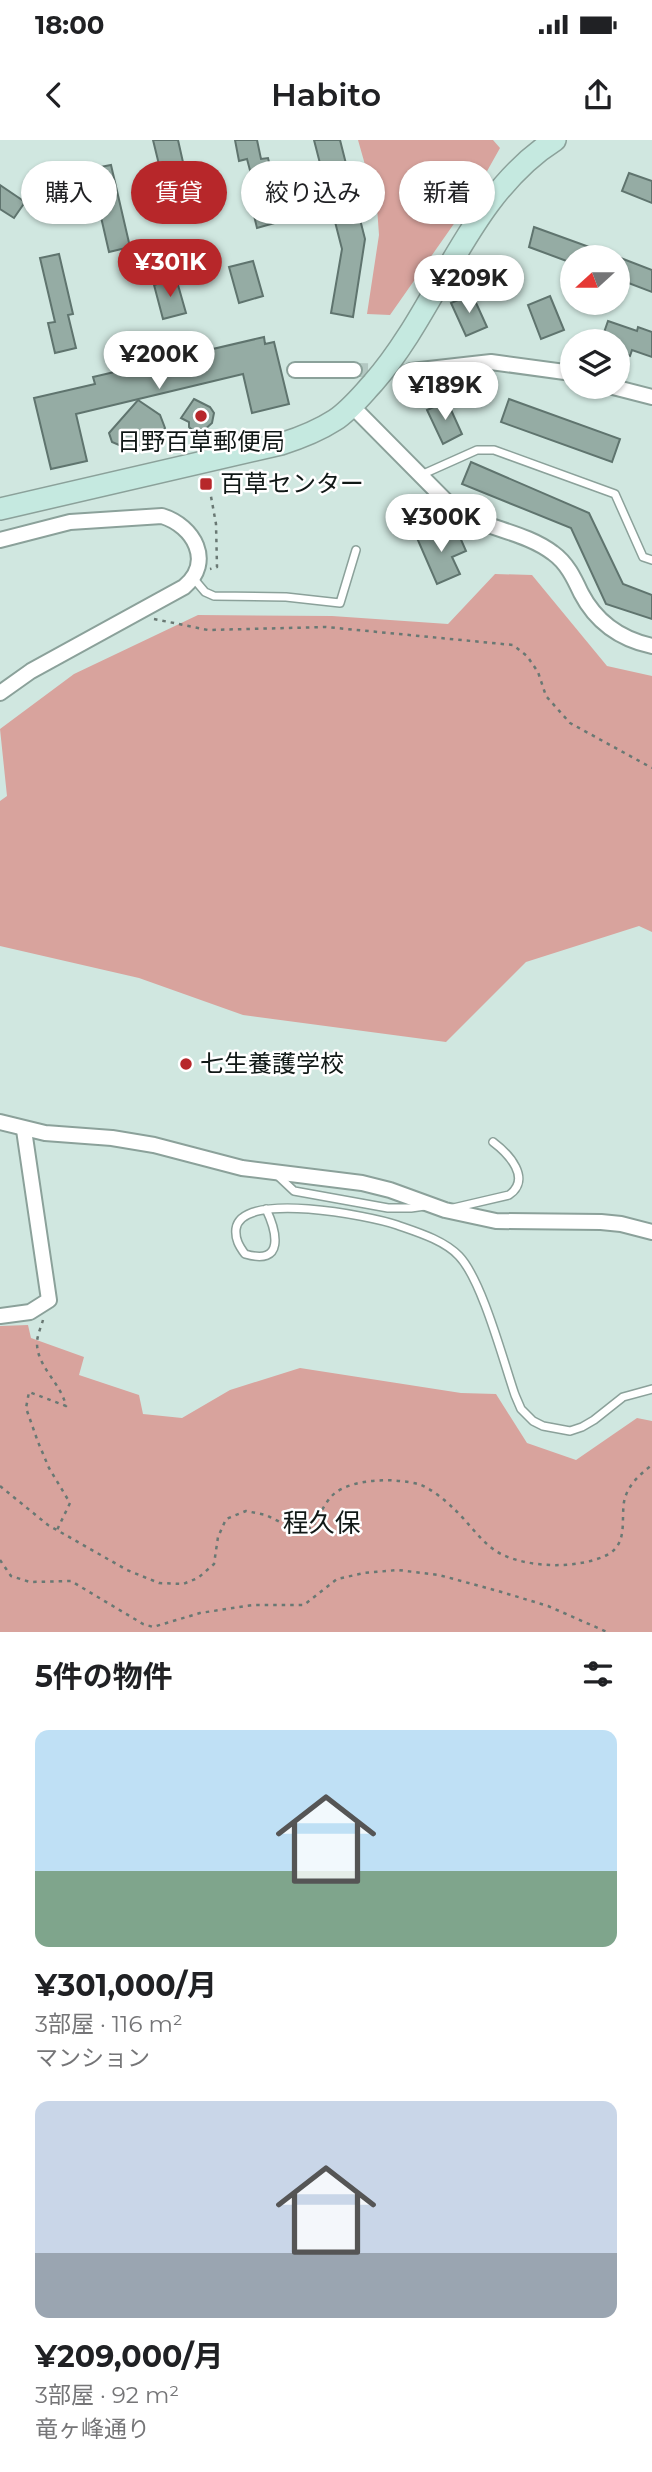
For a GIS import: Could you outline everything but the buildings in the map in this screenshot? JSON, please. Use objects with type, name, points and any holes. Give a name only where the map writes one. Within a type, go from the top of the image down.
[{"type":"street","points":[[0,509],[281,444],[320,429],[352,406],[391,363],[504,184],[537,151],[555,140]]},
{"type":"street","points":[[411,371],[491,362],[560,371]]},
{"type":"street","points":[[295,370],[354,370]]},
{"type":"street","points":[[630,391],[652,397]]},
{"type":"street","points":[[352,406],[454,509],[469,519],[532,541],[554,553],[569,569],[585,602],[599,621],[635,642],[652,646]]},
{"type":"street","points":[[0,540],[70,522],[162,516],[175,520],[194,537],[199,561],[194,579],[184,587],[31,671],[0,693]]},
{"type":"street","points":[[0,1122],[24,1130],[112,1138],[154,1145],[225,1164],[362,1183],[445,1210],[496,1221],[601,1222],[652,1232]]},
{"type":"street","points":[[0,1316],[30,1312],[49,1300],[24,1130]]},
{"type":"lane","points":[[421,475],[477,450],[494,450],[615,494],[643,556],[652,560]]},
{"type":"lane","points":[[194,579],[205,592],[214,596],[286,597],[340,603],[355,550]]},
{"type":"lane","points":[[445,1210],[509,1195],[517,1189],[520,1179],[516,1165],[505,1151],[493,1142]]},
{"type":"lane","points":[[273,1171],[294,1191],[388,1208],[429,1205]]},
{"type":"lane","points":[[343,1213],[346,1200]]},
{"type":"lane","points":[[266,1209],[277,1237],[275,1246],[262,1256],[245,1254],[236,1236],[241,1217],[266,1209],[284,1208],[343,1213],[394,1224],[438,1242],[457,1254],[475,1279],[515,1395],[521,1409],[533,1422],[570,1430],[582,1427],[623,1397],[652,1389]]},
{"type":"path","points":[[208,481],[216,524],[217,567]]},
{"type":"path","points":[[136,614],[208,630],[326,627],[513,645],[527,656],[538,672],[547,695],[570,723],[652,768]]},
{"type":"path","points":[[49,1300],[37,1344],[44,1368],[64,1394],[66,1406],[29,1392],[26,1408],[48,1468],[70,1503],[57,1530]]},
{"type":"path","points":[[0,1486],[57,1530],[127,1570],[159,1583],[183,1584],[198,1578],[214,1564],[218,1537],[226,1519],[246,1511],[266,1515],[294,1529],[312,1528],[335,1493],[357,1483],[394,1481],[420,1484],[452,1506],[501,1554],[525,1562],[560,1565],[590,1560],[610,1554],[622,1540],[624,1501],[635,1478],[652,1465]]},
{"type":"path","points":[[0,1560],[10,1576],[30,1582],[71,1581],[143,1624],[153,1627],[200,1613],[253,1605],[304,1605],[337,1579],[398,1570],[439,1576],[498,1591],[548,1606],[607,1632]]},
{"type":"shaded area","points":[[358,140],[493,140],[500,148],[493,161],[399,161],[399,224],[454,224],[390,315],[367,314],[379,235],[378,224],[385,224],[385,161],[364,161]]},
{"type":"shaded area","points":[[495,574],[532,575],[607,666],[652,676],[652,932],[639,926],[526,962],[446,1042],[243,1015],[139,978],[0,946],[0,801],[7,796],[0,729],[74,674],[198,615],[332,616],[448,624]]},
{"type":"shaded area","points":[[28,1325],[31,1338],[84,1357],[79,1375],[139,1395],[143,1414],[182,1418],[230,1390],[300,1368],[461,1393],[496,1394],[527,1443],[576,1460],[637,1418],[652,1421],[652,1632],[0,1632],[0,1326]]},
{"type":"tunnel","points":[[354,370],[411,371]]},
{"type":"place","name":"日野百草郵便局","points":[[201,416]]},
{"type":"place","name":"百草センター","points":[[206,484]]},
{"type":"place","name":"七生養護学校","points":[[186,1064]]},
{"type":"district","name":"程久保","points":[[322,1523]]}]
